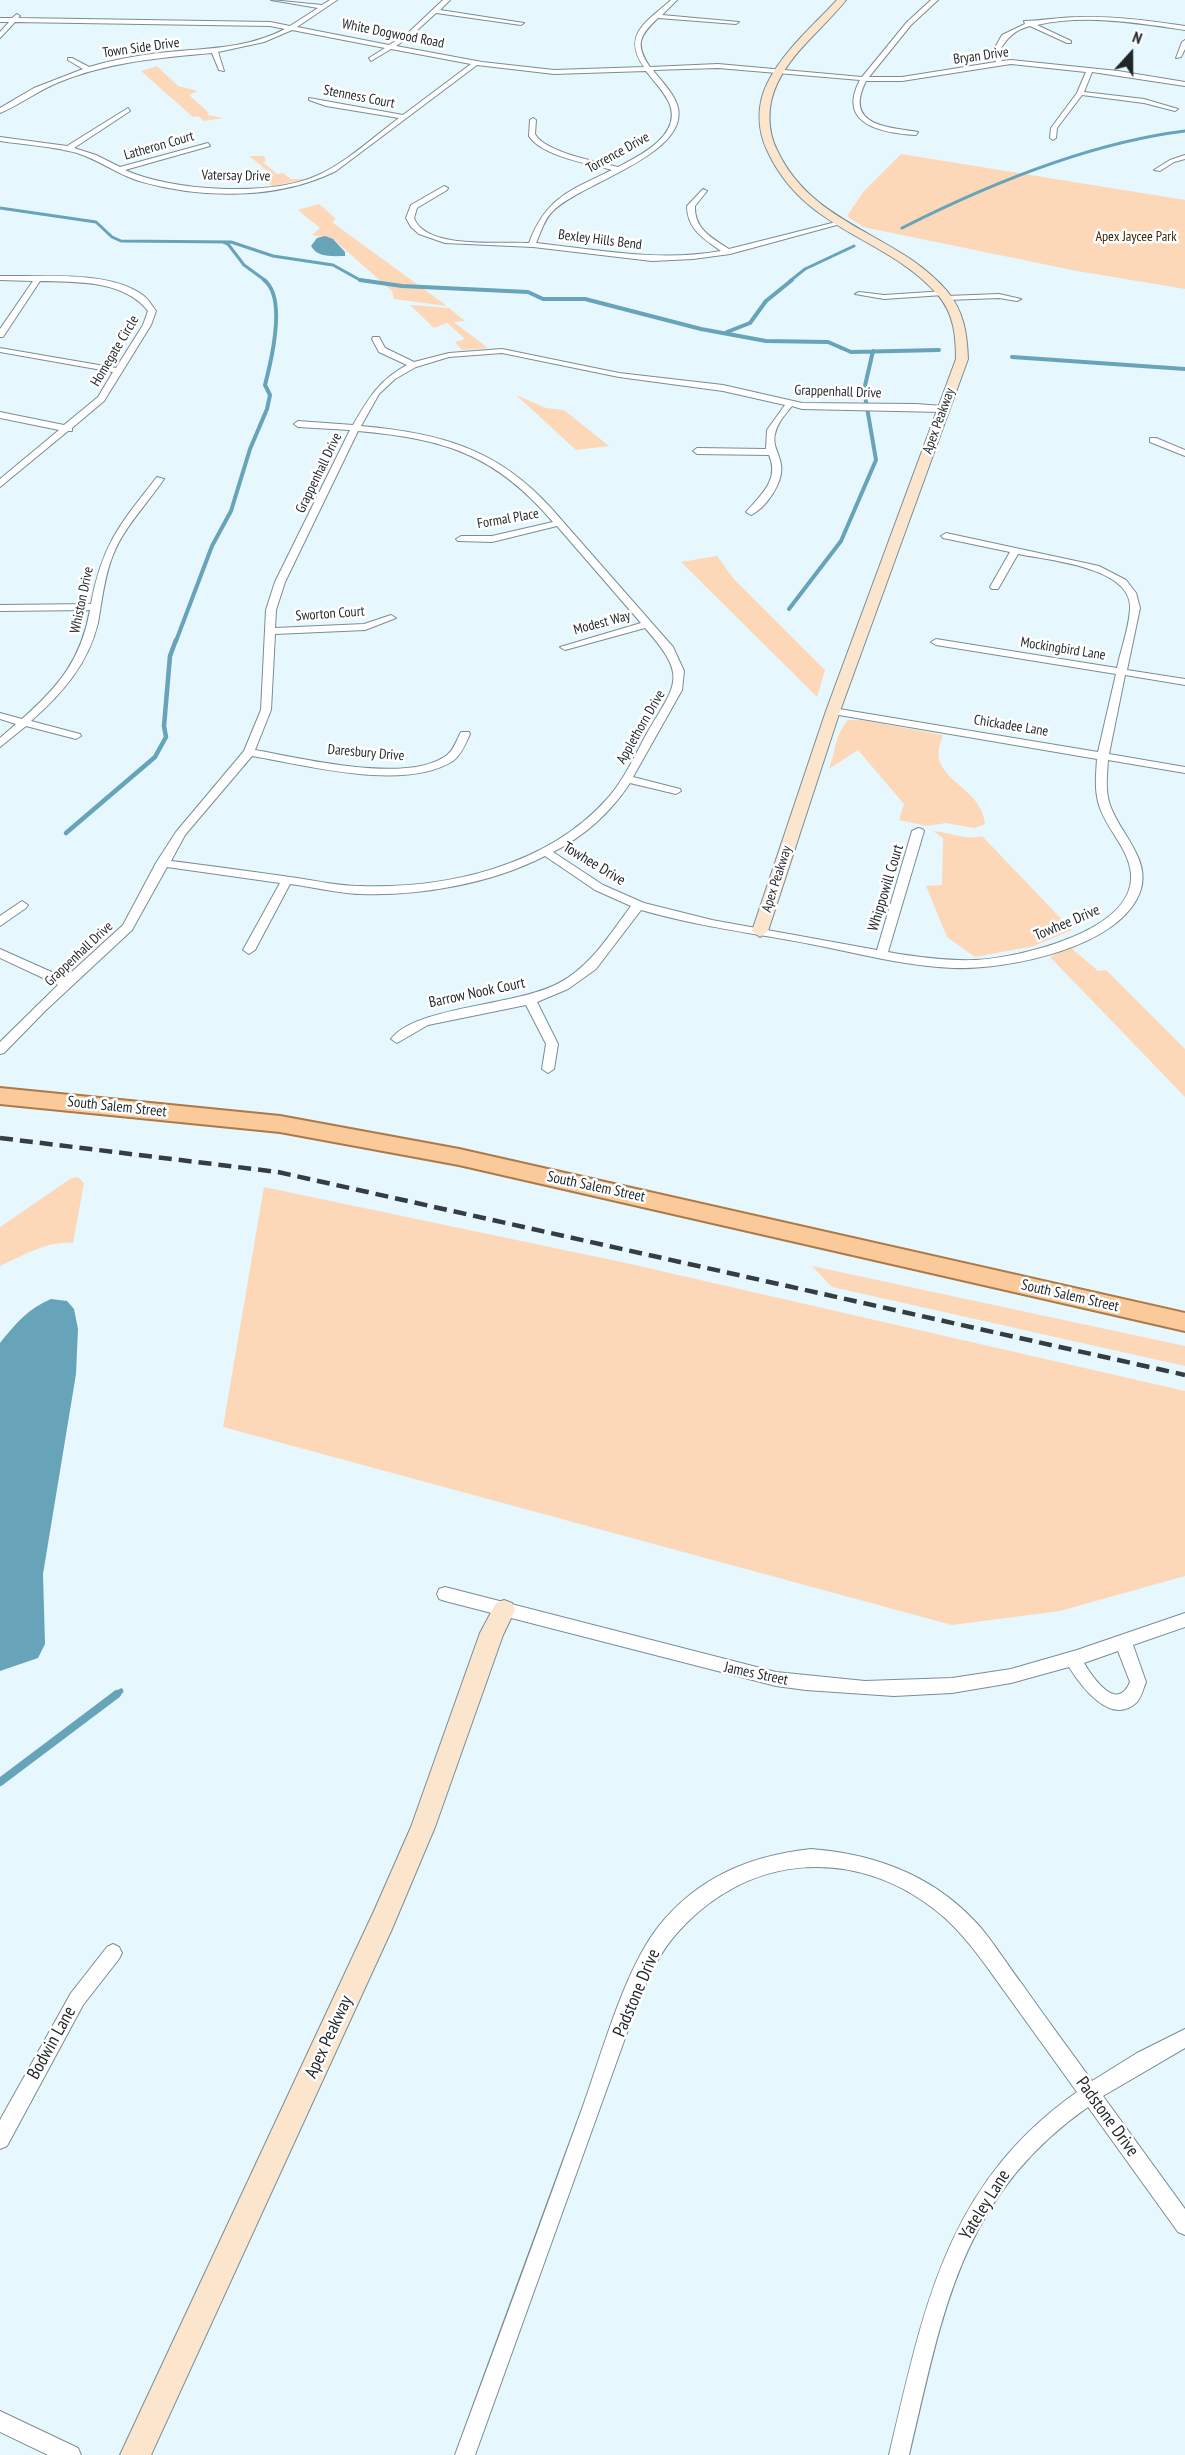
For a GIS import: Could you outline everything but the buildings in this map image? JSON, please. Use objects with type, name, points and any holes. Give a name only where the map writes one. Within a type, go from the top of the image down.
[{"type":"main road","name":"Apex Peakway","points":[[760,931],[832,711],[962,358],[964,338],[957,316],[945,296],[921,272],[840,224],[791,182],[776,161],[768,140],[766,105],[773,83],[842,0]]},
{"type":"main road","name":"South Salem Street","points":[[0,1096],[280,1124],[459,1157],[1185,1322]]},
{"type":"main road","name":"Apex Peakway","points":[[135,2455],[383,1920],[423,1827],[492,1633],[504,1610]]},
{"type":"street","points":[[274,0],[323,7]]},
{"type":"street","name":"Town Side Drive","points":[[0,111],[46,83],[88,69],[145,57],[214,51],[256,43],[292,27],[334,0]]},
{"type":"street","points":[[370,59],[410,34],[447,0]]},
{"type":"street","points":[[656,16],[674,0]]},
{"type":"street","points":[[878,129],[864,119],[858,108],[858,91],[917,14],[935,0]]},
{"type":"street","points":[[435,11],[521,23]]},
{"type":"street","points":[[0,36],[20,12]]},
{"type":"street","points":[[656,16],[736,22]]},
{"type":"street","name":"Torrence Drive","points":[[532,245],[541,222],[553,206],[566,196],[658,145],[668,135],[674,119],[672,102],[648,69],[639,52],[637,41],[641,31],[656,16]]},
{"type":"street","points":[[1000,63],[995,53],[1000,39],[1008,30],[1026,22],[1062,16],[1093,16],[1185,28]]},
{"type":"street","name":"White Dogwood Road","points":[[0,20],[243,23],[292,27],[476,63],[554,72],[718,66],[781,71]]},
{"type":"street","points":[[1026,22],[1069,42]]},
{"type":"street","points":[[1178,57],[1185,42]]},
{"type":"street","points":[[214,51],[222,70]]},
{"type":"street","points":[[70,59],[88,69]]},
{"type":"street","name":"Vatersay Drive","points":[[0,139],[68,149],[92,156],[143,180],[180,186],[254,190],[295,186],[334,171],[476,63]]},
{"type":"street","name":"Bryan Drive","points":[[781,71],[865,79],[922,77],[1000,63],[1090,70],[1185,84]]},
{"type":"street","points":[[1053,138],[1054,128],[1080,93],[1090,70]]},
{"type":"street","points":[[1080,93],[1151,102],[1175,109]]},
{"type":"street","name":"Stenness Court","points":[[311,99],[326,104],[404,117]]},
{"type":"street","points":[[68,149],[128,110]]},
{"type":"street","points":[[533,120],[532,133],[535,141],[616,169]]},
{"type":"street","points":[[865,133],[878,129],[916,133]]},
{"type":"street","name":"Latheron Court","points":[[118,170],[208,145]]},
{"type":"street","points":[[1158,170],[1172,160],[1185,157]]},
{"type":"street","name":"Bexley Hills Bend","points":[[444,188],[419,203],[412,211],[411,223],[418,231],[433,238],[456,243],[532,245],[654,259],[691,258],[840,224]]},
{"type":"street","points":[[703,191],[691,206],[692,221],[703,235],[728,251]]},
{"type":"street","name":"Homegate Circle","points":[[0,278],[113,285],[136,292],[146,300],[152,310],[151,316],[120,371],[101,399],[69,429],[0,484]]},
{"type":"street","points":[[0,335],[37,280]]},
{"type":"street","points":[[859,294],[884,297],[999,296],[1017,299]]},
{"type":"street","points":[[376,339],[382,350],[413,365]]},
{"type":"street","points":[[0,350],[120,371]]},
{"type":"street","name":"Grappenhall Drive","points":[[0,1050],[13,1034],[128,927],[180,834],[249,752],[266,710],[272,610],[280,582],[355,429],[381,387],[413,365],[460,353],[513,352],[619,375],[730,389],[790,404],[815,407],[916,407],[943,410]]},
{"type":"street","points":[[751,512],[775,480],[777,467],[771,452],[771,429],[790,404]]},
{"type":"street","points":[[0,415],[69,429]]},
{"type":"street","name":"Applethorn Drive","points":[[162,863],[286,882],[360,890],[417,887],[478,876],[546,852],[603,810],[626,780],[680,683],[677,661],[525,485],[483,458],[427,439],[298,424]]},
{"type":"street","points":[[1153,440],[1185,453]]},
{"type":"street","points":[[697,451],[771,452]]},
{"type":"street","name":"Whiston Drive","points":[[0,744],[60,686],[79,662],[92,633],[103,573],[113,546],[160,479]]},
{"type":"street","name":"Formal Place","points":[[461,539],[492,538],[559,523]]},
{"type":"street","name":"Towhee Drive","points":[[546,852],[599,888],[638,905],[760,931],[953,964],[1002,961],[1061,945],[1112,920],[1133,895],[1136,875],[1129,849],[1108,814],[1102,796],[1103,756],[1135,608],[1128,586],[1096,568],[946,536]]},
{"type":"street","points":[[995,586],[1015,551]]},
{"type":"street","points":[[0,608],[96,607]]},
{"type":"street","name":"Sworton Court","points":[[270,631],[365,627],[391,618]]},
{"type":"street","name":"Modest Way","points":[[565,647],[646,625]]},
{"type":"street","name":"Mockingbird Lane","points":[[936,642],[1185,682]]},
{"type":"street","name":"Chickadee Lane","points":[[832,711],[1185,770]]},
{"type":"street","points":[[0,716],[76,736]]},
{"type":"street","name":"Daresbury Drive","points":[[249,752],[369,771],[409,772],[444,762],[453,756],[465,734]]},
{"type":"street","points":[[626,780],[676,791]]},
{"type":"street","name":"Whippowill Court","points":[[882,953],[918,831]]},
{"type":"street","points":[[249,950],[286,882]]},
{"type":"street","points":[[0,922],[22,905]]},
{"type":"street","name":"Barrow Nook Court","points":[[398,1039],[424,1022],[530,1000],[564,986],[592,966],[638,905]]},
{"type":"street","points":[[0,952],[67,984]]},
{"type":"street","points":[[530,1000],[552,1044],[548,1068]]},
{"type":"street","name":"James Street","points":[[445,1594],[740,1671],[831,1687],[889,1690],[949,1686],[1012,1676],[1185,1620]]},
{"type":"street","points":[[1072,1658],[1090,1688],[1102,1698],[1124,1702],[1132,1697],[1138,1682],[1123,1641]]},
{"type":"street","name":"Padstone Drive","points":[[465,2455],[644,1970],[663,1936],[680,1914],[719,1883],[760,1866],[788,1859],[816,1857],[860,1865],[909,1882],[954,1914],[975,1935],[1185,2225]]},
{"type":"street","name":"Bodwin Lane","points":[[0,2139],[77,1999],[113,1953]]},
{"type":"street","name":"Yateley Lane","points":[[899,2455],[931,2324],[944,2282],[962,2241],[999,2178],[1042,2130],[1089,2093],[1130,2066],[1185,2038]]},
{"type":"street","points":[[0,2421],[71,2455]]},
{"type":"green space","points":[[157,66],[178,86],[198,91],[189,95],[209,113],[207,115],[223,118],[204,121],[198,116],[193,117],[141,71]]},
{"type":"green space","name":"Apex Jaycee Park","points":[[901,154],[1185,200],[1185,289],[1077,271],[863,227],[847,216],[864,191]]},
{"type":"green space","points":[[249,156],[264,156],[266,161],[263,162],[277,174],[283,173],[291,179],[307,179],[272,186],[265,177],[274,176]]},
{"type":"green space","points":[[319,204],[335,218],[333,223],[447,306],[394,299],[392,291],[333,239],[312,235],[320,228],[298,210]]},
{"type":"green space","points":[[410,305],[449,308],[465,321],[454,322],[488,348],[462,350],[455,342],[465,339],[447,323],[434,328]]},
{"type":"green space","points":[[516,395],[546,408],[564,410],[609,446],[576,450]]},
{"type":"green space","points":[[717,556],[733,578],[825,670],[817,697],[681,562]]},
{"type":"green space","points":[[848,720],[862,720],[943,735],[939,747],[939,759],[948,775],[977,804],[985,824],[974,828],[946,823],[927,826],[899,820],[904,804],[858,750],[829,769],[838,737]]},
{"type":"green space","points":[[933,831],[964,837],[982,836],[1072,930],[1034,946],[975,957],[947,937],[926,886],[942,885],[943,838]]},
{"type":"green space","points":[[1070,947],[1098,971],[1106,970],[1185,1049],[1185,1097],[1050,957]]},
{"type":"green space","points":[[78,1177],[84,1183],[73,1243],[45,1246],[0,1266],[0,1227],[70,1179]]},
{"type":"green space","points":[[264,1187],[626,1263],[1185,1391],[1185,1576],[1060,1611],[952,1625],[223,1427]]},
{"type":"green space","points":[[812,1266],[1185,1346],[1185,1366],[832,1287]]},
{"type":"water","points":[[325,236],[333,239],[345,252],[345,256],[326,255],[314,250],[311,246],[317,238]]},
{"type":"water","points":[[51,1299],[67,1301],[74,1309],[78,1329],[76,1374],[43,1574],[45,1644],[38,1658],[0,1671],[0,1343],[23,1317]]},
{"type":"waterway","points":[[902,228],[1004,181],[1076,155],[1112,145],[1185,131]]},
{"type":"waterway","points":[[0,208],[96,222],[112,237],[121,241],[231,242],[273,256],[333,265],[360,280]]},
{"type":"waterway","points":[[223,242],[228,244],[244,265],[266,281]]},
{"type":"waterway","points":[[790,281],[805,269],[854,246]]},
{"type":"waterway","points":[[176,641],[212,546],[231,511],[250,449],[267,409],[270,395],[265,385],[271,361],[276,315],[271,288],[264,280]]},
{"type":"waterway","points":[[360,280],[369,281]]},
{"type":"waterway","points":[[360,280],[402,286],[528,292],[543,299],[585,299],[701,329],[766,341],[828,342],[851,352],[873,352]]},
{"type":"waterway","points":[[727,332],[750,323],[766,301],[792,280]]},
{"type":"waterway","points":[[873,352],[939,350]]},
{"type":"waterway","points":[[789,609],[841,541],[876,460],[864,390],[873,352]]},
{"type":"waterway","points":[[1012,357],[1185,369]]},
{"type":"waterway","points":[[66,833],[155,757],[166,737],[164,726],[170,656],[176,640]]},
{"type":"waterway","points":[[115,1696],[121,1691]]},
{"type":"waterway","points":[[0,1782],[117,1694]]},
{"type":"railway","points":[[0,1138],[278,1172],[1185,1375]]}]
